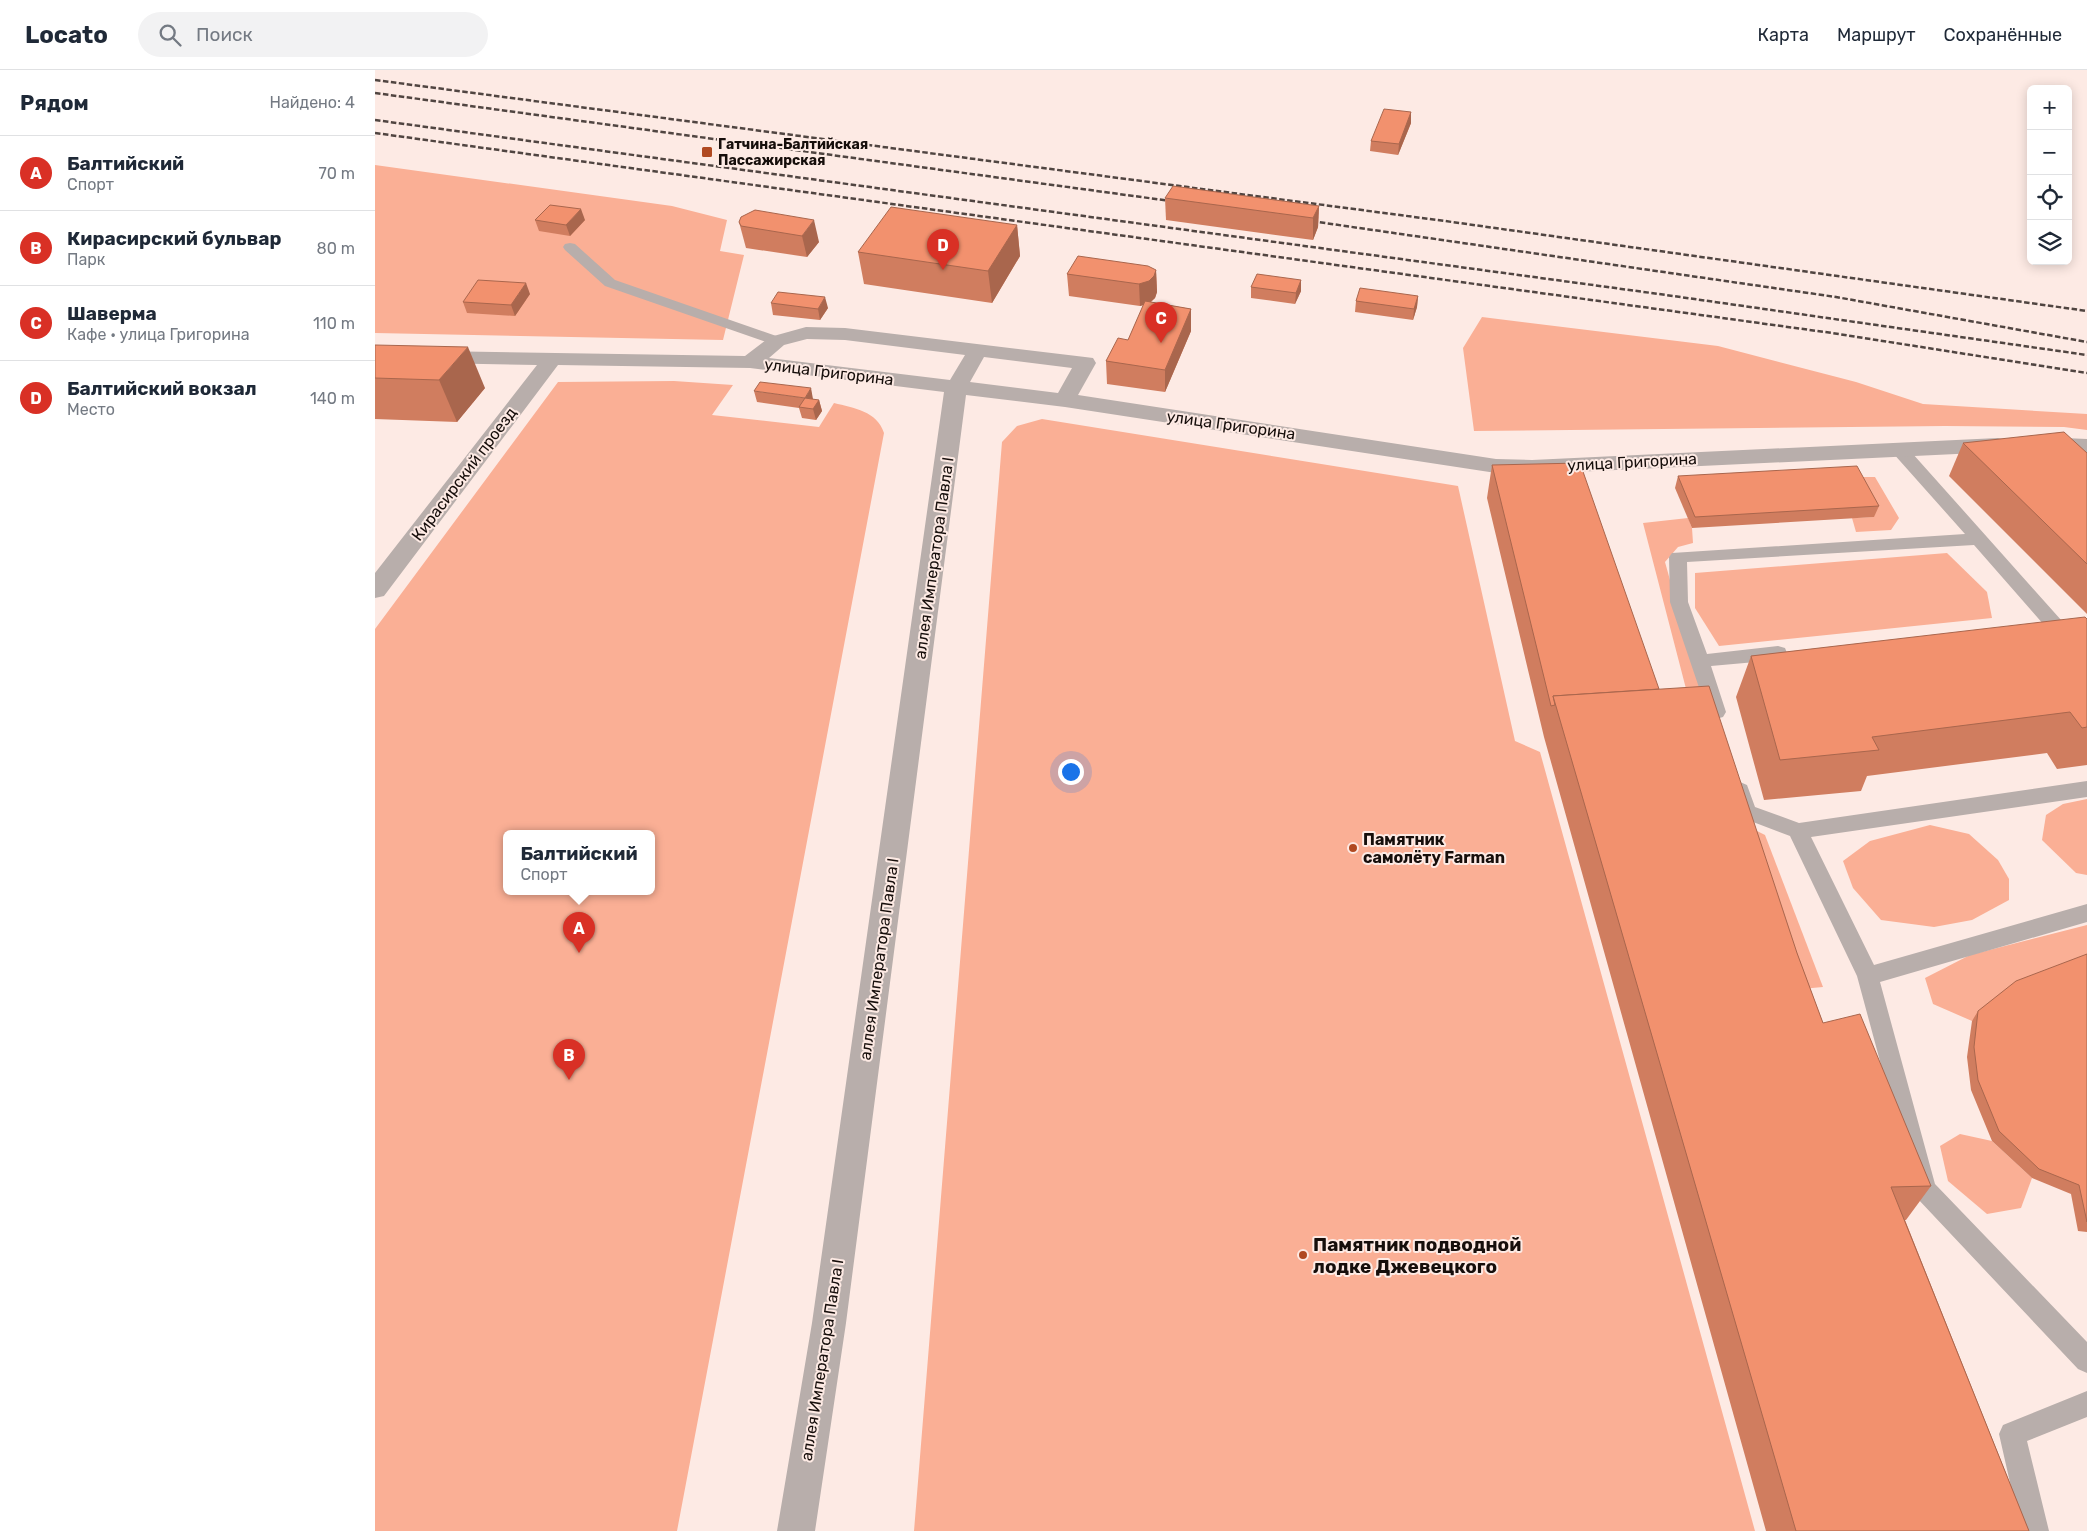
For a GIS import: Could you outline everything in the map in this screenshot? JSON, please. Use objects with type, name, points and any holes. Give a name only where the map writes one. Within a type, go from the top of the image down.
[{"type":"street","points":[[750,362],[777,341],[806,333],[845,334],[1085,363],[1065,400]]},
{"type":"street","points":[[956,387],[978,350]]},
{"type":"street","name":"улица Григорина","points":[[375,356],[750,362],[1065,400],[1496,466],[1532,467],[1898,448],[2027,444],[2084,448]]},
{"type":"street","name":"Кирасирский проезд","points":[[375,590],[553,358]]},
{"type":"street","name":"аллея Императора Павла I","points":[[796,1531],[829,1323],[956,387]]},
{"type":"lane","points":[[570,247],[610,283],[777,341]]},
{"type":"lane","points":[[1898,448],[2087,661]]},
{"type":"lane","points":[[1721,727],[1679,602],[1678,558],[1978,539]]},
{"type":"lane","points":[[2027,629],[2057,626]]},
{"type":"lane","points":[[1700,661],[1799,651]]},
{"type":"lane","points":[[1735,775],[1747,812],[1798,831],[2087,789]]},
{"type":"lane","points":[[1798,831],[1868,976],[1925,1190],[2087,1360]]},
{"type":"lane","points":[[1868,976],[2087,913]]},
{"type":"lane","points":[[2035,1531],[2012,1434],[2087,1404]]},
{"type":"shaded area","points":[[375,165],[672,206],[727,220],[720,251],[744,255],[723,340],[375,333]]},
{"type":"shaded area","points":[[1482,317],[1718,346],[1856,382],[1923,404],[2087,414],[2087,430],[2064,427],[1945,426],[1474,431],[1463,348]]},
{"type":"shaded area","points":[[674,381],[733,385],[712,415],[819,427],[834,403],[857,409],[870,415],[881,426],[884,433],[677,1531],[375,1531],[375,629],[558,382]]},
{"type":"shaded area","points":[[1042,419],[1458,486],[1515,741],[1540,752],[1755,1531],[914,1531],[1002,442],[1017,426]]},
{"type":"shaded area","points":[[1853,477],[1875,477],[1899,518],[1891,530],[1856,532],[1852,518],[1874,517]]},
{"type":"shaded area","points":[[1688,518],[1692,528],[1693,543],[1678,547],[1665,562],[1704,703],[1691,708],[1643,523]]},
{"type":"shaded area","points":[[1947,553],[1987,592],[1992,618],[1719,646],[1695,608],[1695,573]]},
{"type":"shaded area","points":[[2087,799],[2087,875],[2076,873],[2042,840],[2046,815],[2063,804]]},
{"type":"shaded area","points":[[1930,825],[1969,834],[1998,860],[2009,879],[2009,900],[1972,920],[1934,927],[1881,920],[1853,888],[1843,861],[1870,841]]},
{"type":"shaded area","points":[[1749,827],[1765,835],[1823,987],[1779,991]]},
{"type":"shaded area","points":[[2087,925],[2087,962],[2010,991],[1972,1021],[1933,1004],[1925,978],[1970,955]]},
{"type":"shaded area","points":[[1960,1134],[1992,1141],[2032,1178],[2021,1208],[1987,1214],[1948,1181],[1940,1146]]},
{"type":"building","points":[[1384,109],[1411,112],[1399,144],[1371,141]]},
{"type":"building","points":[[1173,186],[1319,206],[1313,218],[1165,198]]},
{"type":"building","points":[[550,205],[581,209],[566,225],[535,220]]},
{"type":"building","points":[[891,207],[1017,225],[988,271],[858,252]]},
{"type":"building","points":[[755,210],[814,220],[802,236],[741,226],[739,222],[741,217]]},
{"type":"building","points":[[1078,256],[1148,266],[1156,270],[1154,276],[1149,281],[1139,284],[1067,274]]},
{"type":"building","points":[[1257,274],[1301,280],[1296,293],[1251,287]]},
{"type":"building","points":[[478,280],[526,283],[511,305],[463,302]]},
{"type":"building","points":[[1360,288],[1418,296],[1414,309],[1356,301]]},
{"type":"building","points":[[778,292],[825,297],[818,309],[771,303]]},
{"type":"building","points":[[1145,301],[1191,309],[1165,370],[1106,361],[1118,338],[1128,340]]},
{"type":"building","points":[[375,345],[468,347],[439,380],[375,378]]},
{"type":"building","points":[[760,382],[811,388],[805,398],[754,391]]},
{"type":"building","points":[[805,398],[819,400],[813,409],[799,407]]},
{"type":"building","points":[[2064,432],[2087,453],[2087,564],[1963,443]]},
{"type":"building","points":[[1580,463],[1659,689],[1553,696],[1555,705],[1551,706],[1492,465]]},
{"type":"building","points":[[1857,466],[1879,506],[1695,517],[1678,476]]},
{"type":"building","points":[[2085,617],[2087,619],[2087,727],[2082,728],[2070,712],[1872,737],[1879,750],[1780,760],[1751,656]]},
{"type":"building","points":[[1709,686],[1797,953],[1823,1023],[1860,1014],[1931,1186],[1891,1187],[2029,1531],[1796,1531],[1553,696]]},
{"type":"building","points":[[2087,954],[2087,1222],[2079,1185],[2039,1169],[1999,1131],[1978,1080],[1974,1047],[1978,1011],[2016,981]]},
{"type":"railway","points":[[375,80],[1445,221],[2087,311]]},
{"type":"railway","points":[[375,93],[1178,202]]},
{"type":"railway","points":[[375,120],[1659,294],[2087,355]]},
{"type":"railway","points":[[375,133],[1832,333],[2087,373]]},
{"type":"railway","points":[[1304,220],[1836,297],[2087,342]]},
{"type":"place","name":"Гатчина-Балтийская Пассажирская","points":[[707,152]]},
{"type":"place","name":"Балтийский вокзал","points":[[943,270]]},
{"type":"place","name":"Шаверма","points":[[1161,343]]},
{"type":"place","name":"Памятник самолёту Farman","points":[[1353,848]]},
{"type":"place","name":"Балтийский","points":[[579,953]]},
{"type":"place","name":"Кирасирский бульвар","points":[[569,1080]]},
{"type":"place","name":"Памятник подводной лодке Джевецкого","points":[[1303,1255]]}]
